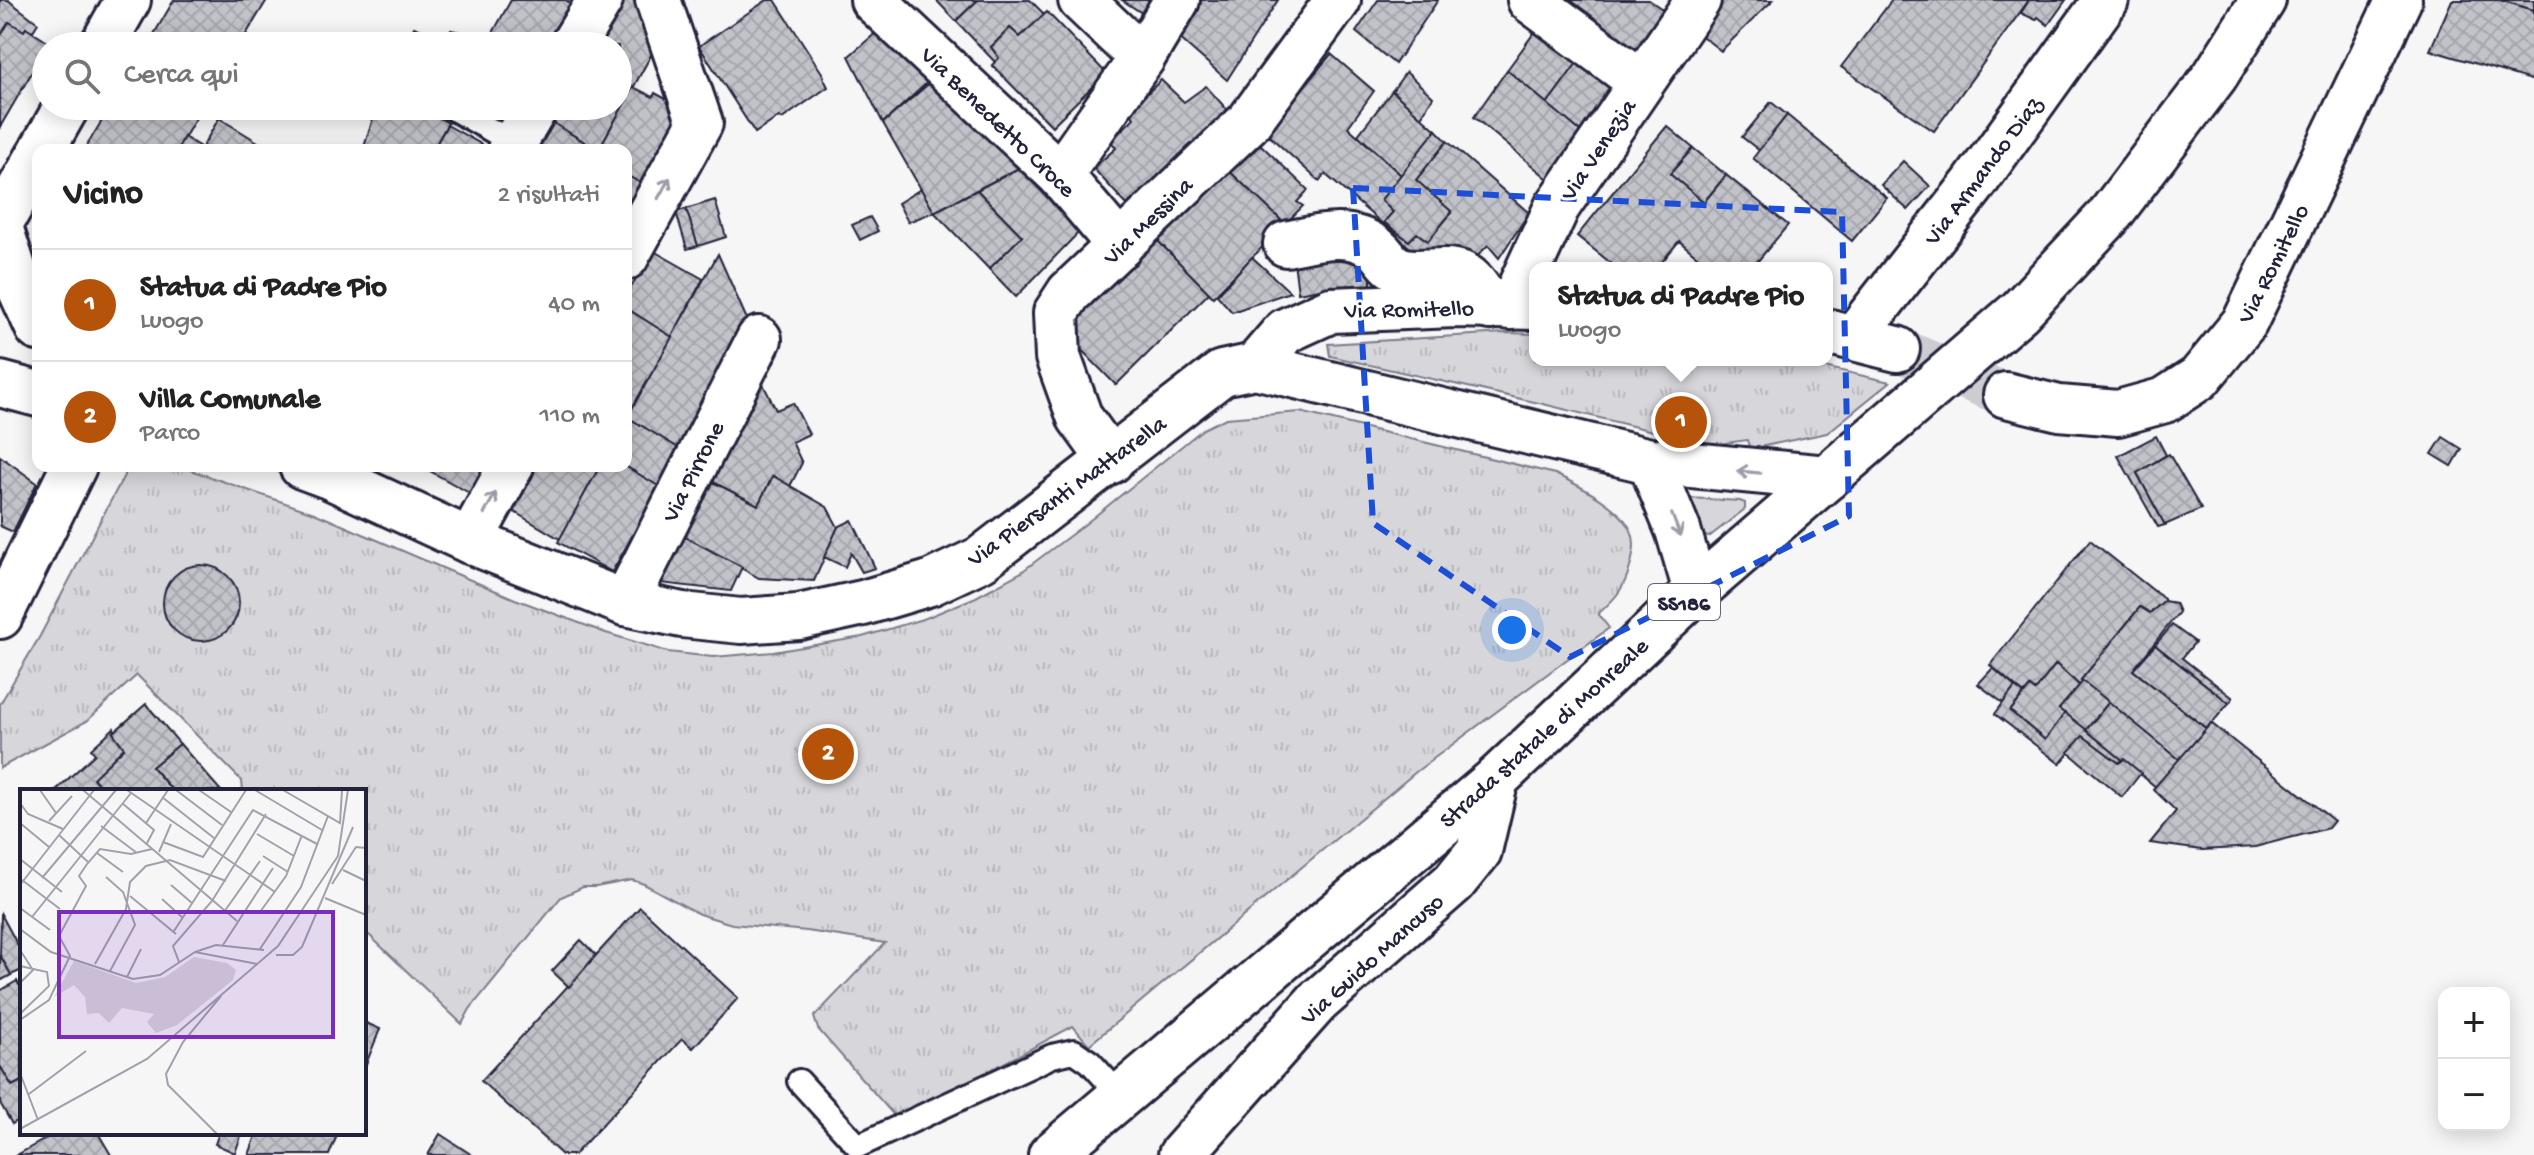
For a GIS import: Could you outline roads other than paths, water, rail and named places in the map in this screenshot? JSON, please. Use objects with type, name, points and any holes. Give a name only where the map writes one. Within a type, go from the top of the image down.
[{"type":"street","points":[[110,32],[128,0]]},
{"type":"street","points":[[581,32],[600,0]]},
{"type":"street","points":[[632,246],[700,123],[658,0]]},
{"type":"street","name":"Via Benedetto Croce","points":[[873,0],[1060,175],[1120,246]]},
{"type":"street","points":[[1081,0],[1142,58]]},
{"type":"street","points":[[1060,175],[1142,58],[1177,0]]},
{"type":"street","name":"Via Messina","points":[[1111,461],[1080,418],[1058,357],[1056,313],[1069,293],[1248,123],[1338,0]]},
{"type":"street","points":[[1530,0],[1641,82]]},
{"type":"street","name":"Via Venezia","points":[[1532,262],[1557,207],[1698,0]]},
{"type":"street","name":"Via Armando Diaz","points":[[1840,334],[1973,185],[2106,0]]},
{"type":"street","name":"Strada statale di Monreale","points":[[1051,1155],[1496,779],[1696,591],[2020,311],[2108,217],[2215,76],[2263,0]]},
{"type":"street","name":"Via Romitello","points":[[2006,395],[2059,408],[2118,413],[2165,400],[2199,378],[2245,322],[2399,0]]},
{"type":"street","points":[[45,144],[59,120]]},
{"type":"street","points":[[513,144],[528,120]]},
{"type":"street","points":[[32,168],[0,226],[10,301],[32,322]]},
{"type":"street","points":[[1286,244],[1326,236],[1355,236],[1378,249],[1389,265],[1406,271],[1459,273],[1512,307]]},
{"type":"street","name":"Via Venezia","points":[[1512,307],[1529,269]]},
{"type":"street","name":"Via Romitello","points":[[1255,366],[1285,331],[1331,310],[1455,305],[1512,307]]},
{"type":"street","points":[[1840,334],[1897,349]]},
{"type":"street","name":"Via Pirrone","points":[[625,603],[759,339]]},
{"type":"street","name":"Via Piersanti Mattarella","points":[[328,472],[470,541],[625,603],[682,615],[741,621],[799,617],[863,603],[930,583],[981,559],[1222,373],[1255,366],[1650,461],[1827,478]]},
{"type":"street","points":[[0,384],[32,392]]},
{"type":"street","points":[[1650,461],[1678,530],[1696,591]]},
{"type":"street","points":[[0,616],[71,472]]},
{"type":"street","points":[[470,541],[508,472]]},
{"type":"street","name":"Via Guido Mancuso","points":[[1181,1155],[1317,1002],[1454,882],[1479,851],[1496,779]]},
{"type":"lane","points":[[470,120],[509,144]]},
{"type":"lane","points":[[799,1081],[858,1146],[1052,1056],[1074,1051],[1090,1062],[1121,1096]]},
{"type":"tunnel","points":[[1897,349],[2006,395]]},
{"type":"place","name":"Statua di Padre Pio","points":[[1681,422]]},
{"type":"place","name":"Villa Comunale","points":[[828,754]]}]
